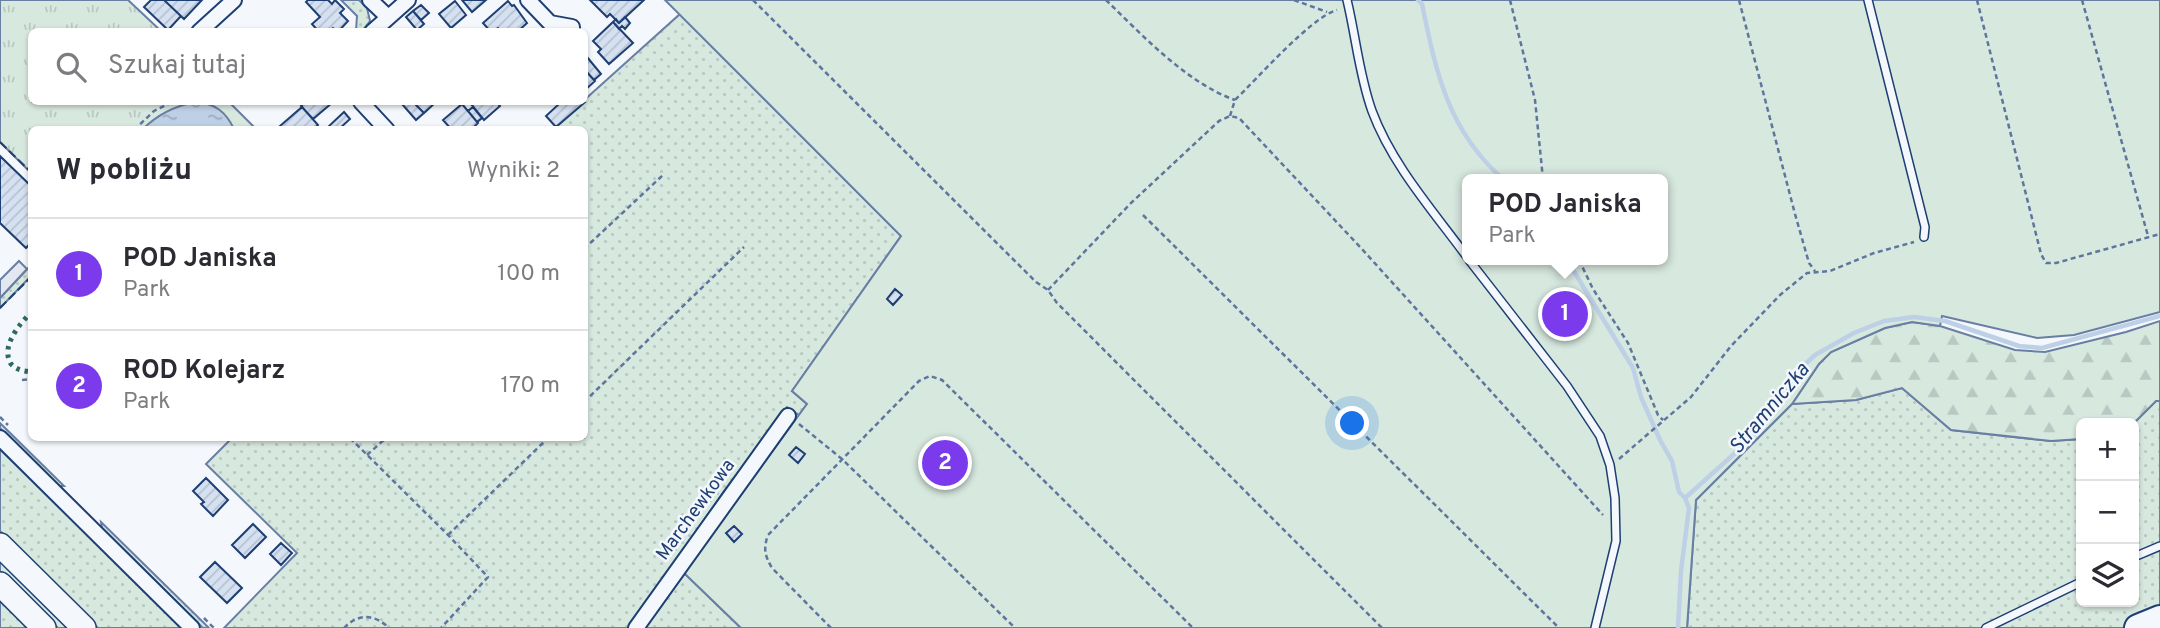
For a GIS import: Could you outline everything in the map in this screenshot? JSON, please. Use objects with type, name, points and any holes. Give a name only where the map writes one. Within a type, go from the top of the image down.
[{"type":"highway","points":[[2137,628],[2160,619]]},
{"type":"main road","points":[[0,545],[84,628]]},
{"type":"main road","points":[[0,584],[44,628]]},
{"type":"street","points":[[203,28],[234,0]]},
{"type":"street","points":[[370,0],[388,17]]},
{"type":"street","points":[[376,28],[408,0]]},
{"type":"street","points":[[528,0],[550,23],[572,27]]},
{"type":"street","points":[[364,105],[383,126]]},
{"type":"street","name":"Marchewkowa","points":[[636,628],[788,416]]},
{"type":"street","points":[[0,438],[192,628]]},
{"type":"lane","points":[[1868,0],[1925,228],[1924,237]]},
{"type":"lane","points":[[1348,4],[1361,73],[1373,113],[1399,161],[1462,250]]},
{"type":"lane","points":[[1473,265],[1567,386],[1600,436],[1610,465],[1615,498],[1613,557],[1595,628]]},
{"type":"lane","points":[[2139,554],[2160,546]]},
{"type":"lane","points":[[1986,628],[2076,584]]},
{"type":"path","points":[[753,0],[1026,273],[1048,290],[1057,303],[1382,628]]},
{"type":"path","points":[[1106,0],[1155,47],[1216,93],[1235,100]]},
{"type":"path","points":[[1294,0],[1329,12]]},
{"type":"path","points":[[1510,0],[1535,100],[1542,174]]},
{"type":"path","points":[[1739,0],[1794,214],[1809,263],[1815,271]]},
{"type":"path","points":[[1976,0],[2041,254],[2046,263],[2056,263],[2160,234]]},
{"type":"path","points":[[2082,0],[2149,237]]},
{"type":"path","points":[[1230,116],[1235,100],[1308,29],[1329,12],[1348,4]]},
{"type":"path","points":[[138,126],[154,111],[166,105]]},
{"type":"path","points":[[1048,290],[1131,202],[1219,121],[1230,116],[1239,118],[1596,509],[1606,518],[1615,520]]},
{"type":"path","points":[[588,246],[663,175]]},
{"type":"path","points":[[1143,215],[1559,628]]},
{"type":"path","points":[[1610,465],[1691,397],[1731,346],[1780,295],[1807,273],[1830,271],[1924,237]]},
{"type":"path","points":[[588,398],[744,247]]},
{"type":"path","points":[[1581,265],[1593,289],[1628,343],[1658,415],[1664,421]]},
{"type":"path","points":[[831,628],[772,568],[765,557],[764,546],[768,535],[919,381],[930,376],[942,380],[1193,628]]},
{"type":"path","points":[[22,380],[28,379]]},
{"type":"path","points":[[788,416],[842,459],[1015,628]]},
{"type":"path","points":[[352,441],[488,577],[441,628]]},
{"type":"path","points":[[368,455],[383,441]]},
{"type":"path","points":[[448,535],[545,441]]},
{"type":"path","points":[[344,628],[359,617],[371,616],[389,628]]},
{"type":"green space","points":[[0,0],[128,0],[158,28],[28,28],[28,105],[232,105],[253,126],[28,126],[28,170],[0,142]]},
{"type":"green space","points":[[341,0],[359,0],[367,8],[370,21],[364,28],[356,28],[357,16]]},
{"type":"green space","points":[[665,0],[2160,0],[2160,312],[2074,335],[2037,338],[1942,316],[1940,326],[1912,322],[1885,328],[1831,352],[1819,364],[1792,404],[1696,500],[1687,628],[741,628],[683,572],[807,404],[792,391],[901,236]]},
{"type":"green space","points":[[680,14],[901,236],[792,391],[807,404],[799,415],[787,407],[724,491],[630,628],[224,628],[297,553],[206,464],[229,441],[588,441],[588,126],[555,126],[579,105],[588,105],[588,97]]},
{"type":"green space","points":[[28,268],[28,279],[0,308],[0,298]]},
{"type":"green space","points":[[2160,321],[2160,401],[2156,401],[2139,418],[2076,418],[2076,439],[2051,441],[1951,430],[1902,388],[1856,400],[1792,404],[1819,364],[1831,352],[1885,328],[1912,322],[1940,326],[2015,350],[2045,352]]},
{"type":"green space","points":[[1902,388],[1951,430],[2051,441],[2076,439],[2076,607],[2139,607],[2139,418],[2156,401],[2160,401],[2160,628],[1687,628],[1696,500],[1792,404],[1856,400]]},
{"type":"green space","points":[[0,423],[64,486],[59,486],[0,428]]},
{"type":"green space","points":[[0,448],[182,628],[98,628],[0,531]]},
{"type":"green space","points":[[101,522],[209,628],[203,628],[102,528]]},
{"type":"green space","points":[[0,559],[71,628],[58,628],[0,571]]},
{"type":"green space","points":[[683,572],[741,628],[645,628]]},
{"type":"green space","points":[[0,598],[31,628],[0,628]]},
{"type":"shaded area","points":[[19,261],[27,269],[0,298],[0,280]]},
{"type":"water","points":[[210,105],[219,110],[232,126],[147,126],[167,111],[181,106]]},
{"type":"building","points":[[151,0],[164,0],[181,16],[170,28],[166,28],[144,7]]},
{"type":"building","points":[[164,0],[202,0],[184,19]]},
{"type":"building","points":[[328,0],[332,4],[335,0],[344,9],[340,13],[348,21],[342,28],[316,28],[312,24],[320,17],[306,2]]},
{"type":"building","points":[[462,0],[486,0],[472,12]]},
{"type":"building","points":[[590,0],[644,0],[619,23],[610,14],[607,17]]},
{"type":"building","points":[[455,1],[466,15],[451,28],[439,14]]},
{"type":"building","points":[[508,1],[527,23],[521,28],[487,28],[483,23]]},
{"type":"building","points":[[421,5],[429,13],[421,20],[413,11]]},
{"type":"building","points":[[413,11],[424,24],[415,28],[406,17]]},
{"type":"building","points":[[625,17],[630,23],[625,29],[622,26],[619,29],[613,22],[616,19],[619,23]]},
{"type":"building","points":[[613,22],[633,43],[609,64],[598,52],[601,49],[593,41]]},
{"type":"building","points":[[588,58],[601,74],[594,80],[588,73]]},
{"type":"building","points":[[588,73],[595,81],[588,87]]},
{"type":"building","points":[[302,105],[329,105],[313,119]]},
{"type":"building","points":[[403,105],[416,105],[424,113],[416,120]]},
{"type":"building","points":[[416,105],[433,105],[424,113]]},
{"type":"building","points":[[463,105],[478,123],[475,126],[448,126],[443,120]]},
{"type":"building","points":[[472,105],[500,106],[484,120]]},
{"type":"building","points":[[558,105],[582,105],[557,126],[546,116]]},
{"type":"building","points":[[302,107],[318,125],[317,126],[280,126]]},
{"type":"building","points":[[473,107],[482,118],[477,122],[468,111]]},
{"type":"building","points":[[344,112],[350,119],[342,126],[329,126]]},
{"type":"building","points":[[0,156],[28,183],[28,246],[26,248],[0,223]]},
{"type":"building","points":[[895,289],[902,295],[893,305],[887,299]]},
{"type":"building","points":[[796,447],[805,454],[798,463],[789,455]]},
{"type":"building","points":[[206,478],[228,500],[213,516],[193,491]]},
{"type":"building","points":[[253,524],[266,537],[245,558],[232,545]]},
{"type":"building","points":[[734,526],[742,534],[734,542],[726,533]]},
{"type":"building","points":[[281,543],[292,553],[281,565],[270,554]]},
{"type":"building","points":[[215,562],[242,588],[227,603],[200,577]]},
{"type":"waterway","name":"Stramniczka","points":[[1418,0],[1422,4],[1439,77],[1447,99],[1469,141],[1498,174]]},
{"type":"waterway","name":"Stramniczka","points":[[1570,265],[1633,368],[1641,397],[1672,461],[1679,492],[1689,508],[1681,571],[1678,628]]},
{"type":"waterway","name":"Stramniczka","points":[[1685,498],[1744,445],[1782,400],[1798,371],[1815,355],[1854,333],[1884,321],[1914,317],[1945,321],[2019,346],[2042,348],[2160,316]]},
{"type":"hedge","points":[[28,315],[13,336],[8,350],[11,364],[28,371]]},
{"type":"fence","points":[[0,142],[28,169]]},
{"type":"fence","points":[[0,308],[28,280]]},
{"type":"place","name":"POD Janiska","points":[[1565,314]]},
{"type":"place","name":"ROD Kolejarz","points":[[945,463]]}]
